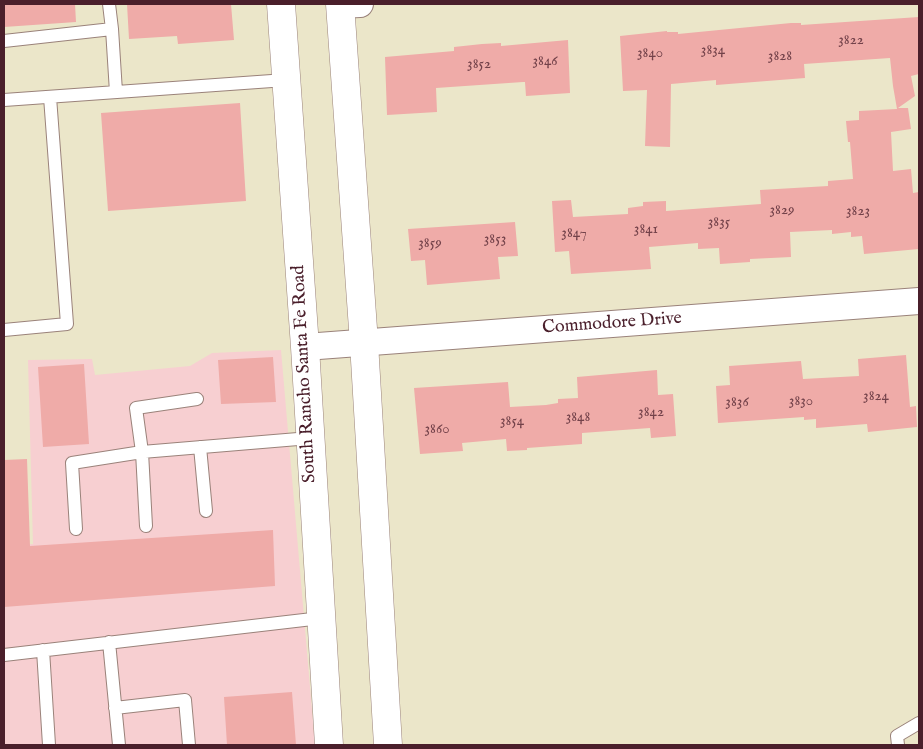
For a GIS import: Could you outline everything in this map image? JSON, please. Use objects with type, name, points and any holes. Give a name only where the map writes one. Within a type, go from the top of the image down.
[{"type":"main road","name":"South Rancho Santa Fe Road","points":[[281,4],[329,745]]},
{"type":"main road","points":[[346,4],[388,745]]},
{"type":"street","name":"Commodore Drive","points":[[304,347],[919,301]]},
{"type":"lane","points":[[109,4],[116,92]]},
{"type":"lane","points":[[4,41],[112,29]]},
{"type":"lane","points":[[4,100],[286,80]]},
{"type":"lane","points":[[4,330],[68,324],[50,97]]},
{"type":"lane","points":[[146,526],[142,452],[136,408],[197,399]]},
{"type":"lane","points":[[76,529],[72,463],[142,452],[310,438]]},
{"type":"lane","points":[[200,447],[206,511]]},
{"type":"lane","points":[[4,655],[321,618]]},
{"type":"lane","points":[[108,642],[119,745]]},
{"type":"lane","points":[[43,650],[49,745]]},
{"type":"lane","points":[[115,708],[185,700],[189,745]]},
{"type":"lane","points":[[898,745],[897,736],[919,723]]},
{"type":"shaded area","points":[[281,350],[315,745],[4,745],[4,546],[33,544],[28,360],[92,359],[95,375],[190,366],[212,353]]},
{"type":"building","points":[[4,4],[75,4],[76,22],[4,27]]},
{"type":"building","points":[[127,4],[231,4],[234,40],[178,44],[177,36],[129,39]]},
{"type":"building","points":[[919,17],[919,74],[911,76],[915,96],[898,108],[908,108],[911,129],[891,132],[893,171],[911,169],[913,193],[919,192],[919,249],[864,254],[862,236],[851,237],[851,232],[832,234],[832,230],[790,232],[791,257],[750,259],[750,262],[720,264],[719,248],[698,249],[698,243],[649,247],[651,269],[571,274],[569,251],[555,252],[552,201],[571,200],[573,217],[628,214],[628,208],[643,206],[643,202],[666,201],[666,211],[761,204],[760,190],[828,186],[828,181],[853,179],[846,121],[859,120],[859,111],[897,109],[890,58],[804,64],[805,78],[716,85],[716,80],[671,84],[670,147],[645,146],[647,90],[623,91],[620,36],[667,31],[678,32],[678,34],[791,23],[801,23],[801,25]]},
{"type":"building","points":[[568,40],[570,93],[526,96],[525,82],[436,88],[437,112],[387,115],[385,57],[454,51],[454,47],[482,44],[501,43],[501,46]]},
{"type":"building","points":[[240,103],[246,201],[108,211],[101,113]]},
{"type":"building","points":[[515,222],[518,256],[498,257],[500,279],[427,285],[425,260],[411,261],[408,229]]},
{"type":"building","points":[[906,355],[910,407],[916,406],[917,427],[868,432],[867,424],[816,428],[816,419],[804,420],[804,417],[718,423],[716,386],[730,385],[729,366],[801,361],[803,379],[859,376],[858,359]]},
{"type":"building","points":[[273,357],[276,402],[221,404],[218,360]]},
{"type":"building","points":[[84,364],[89,444],[43,447],[38,367]]},
{"type":"building","points":[[657,370],[658,395],[673,394],[676,436],[651,438],[650,428],[582,433],[582,444],[507,451],[506,439],[462,443],[463,451],[420,454],[414,388],[508,382],[510,407],[546,405],[558,403],[558,399],[578,398],[577,377]]},
{"type":"building","points":[[27,459],[30,546],[273,530],[275,586],[4,607],[4,460]]},
{"type":"building","points":[[292,692],[296,745],[227,745],[224,697]]}]
